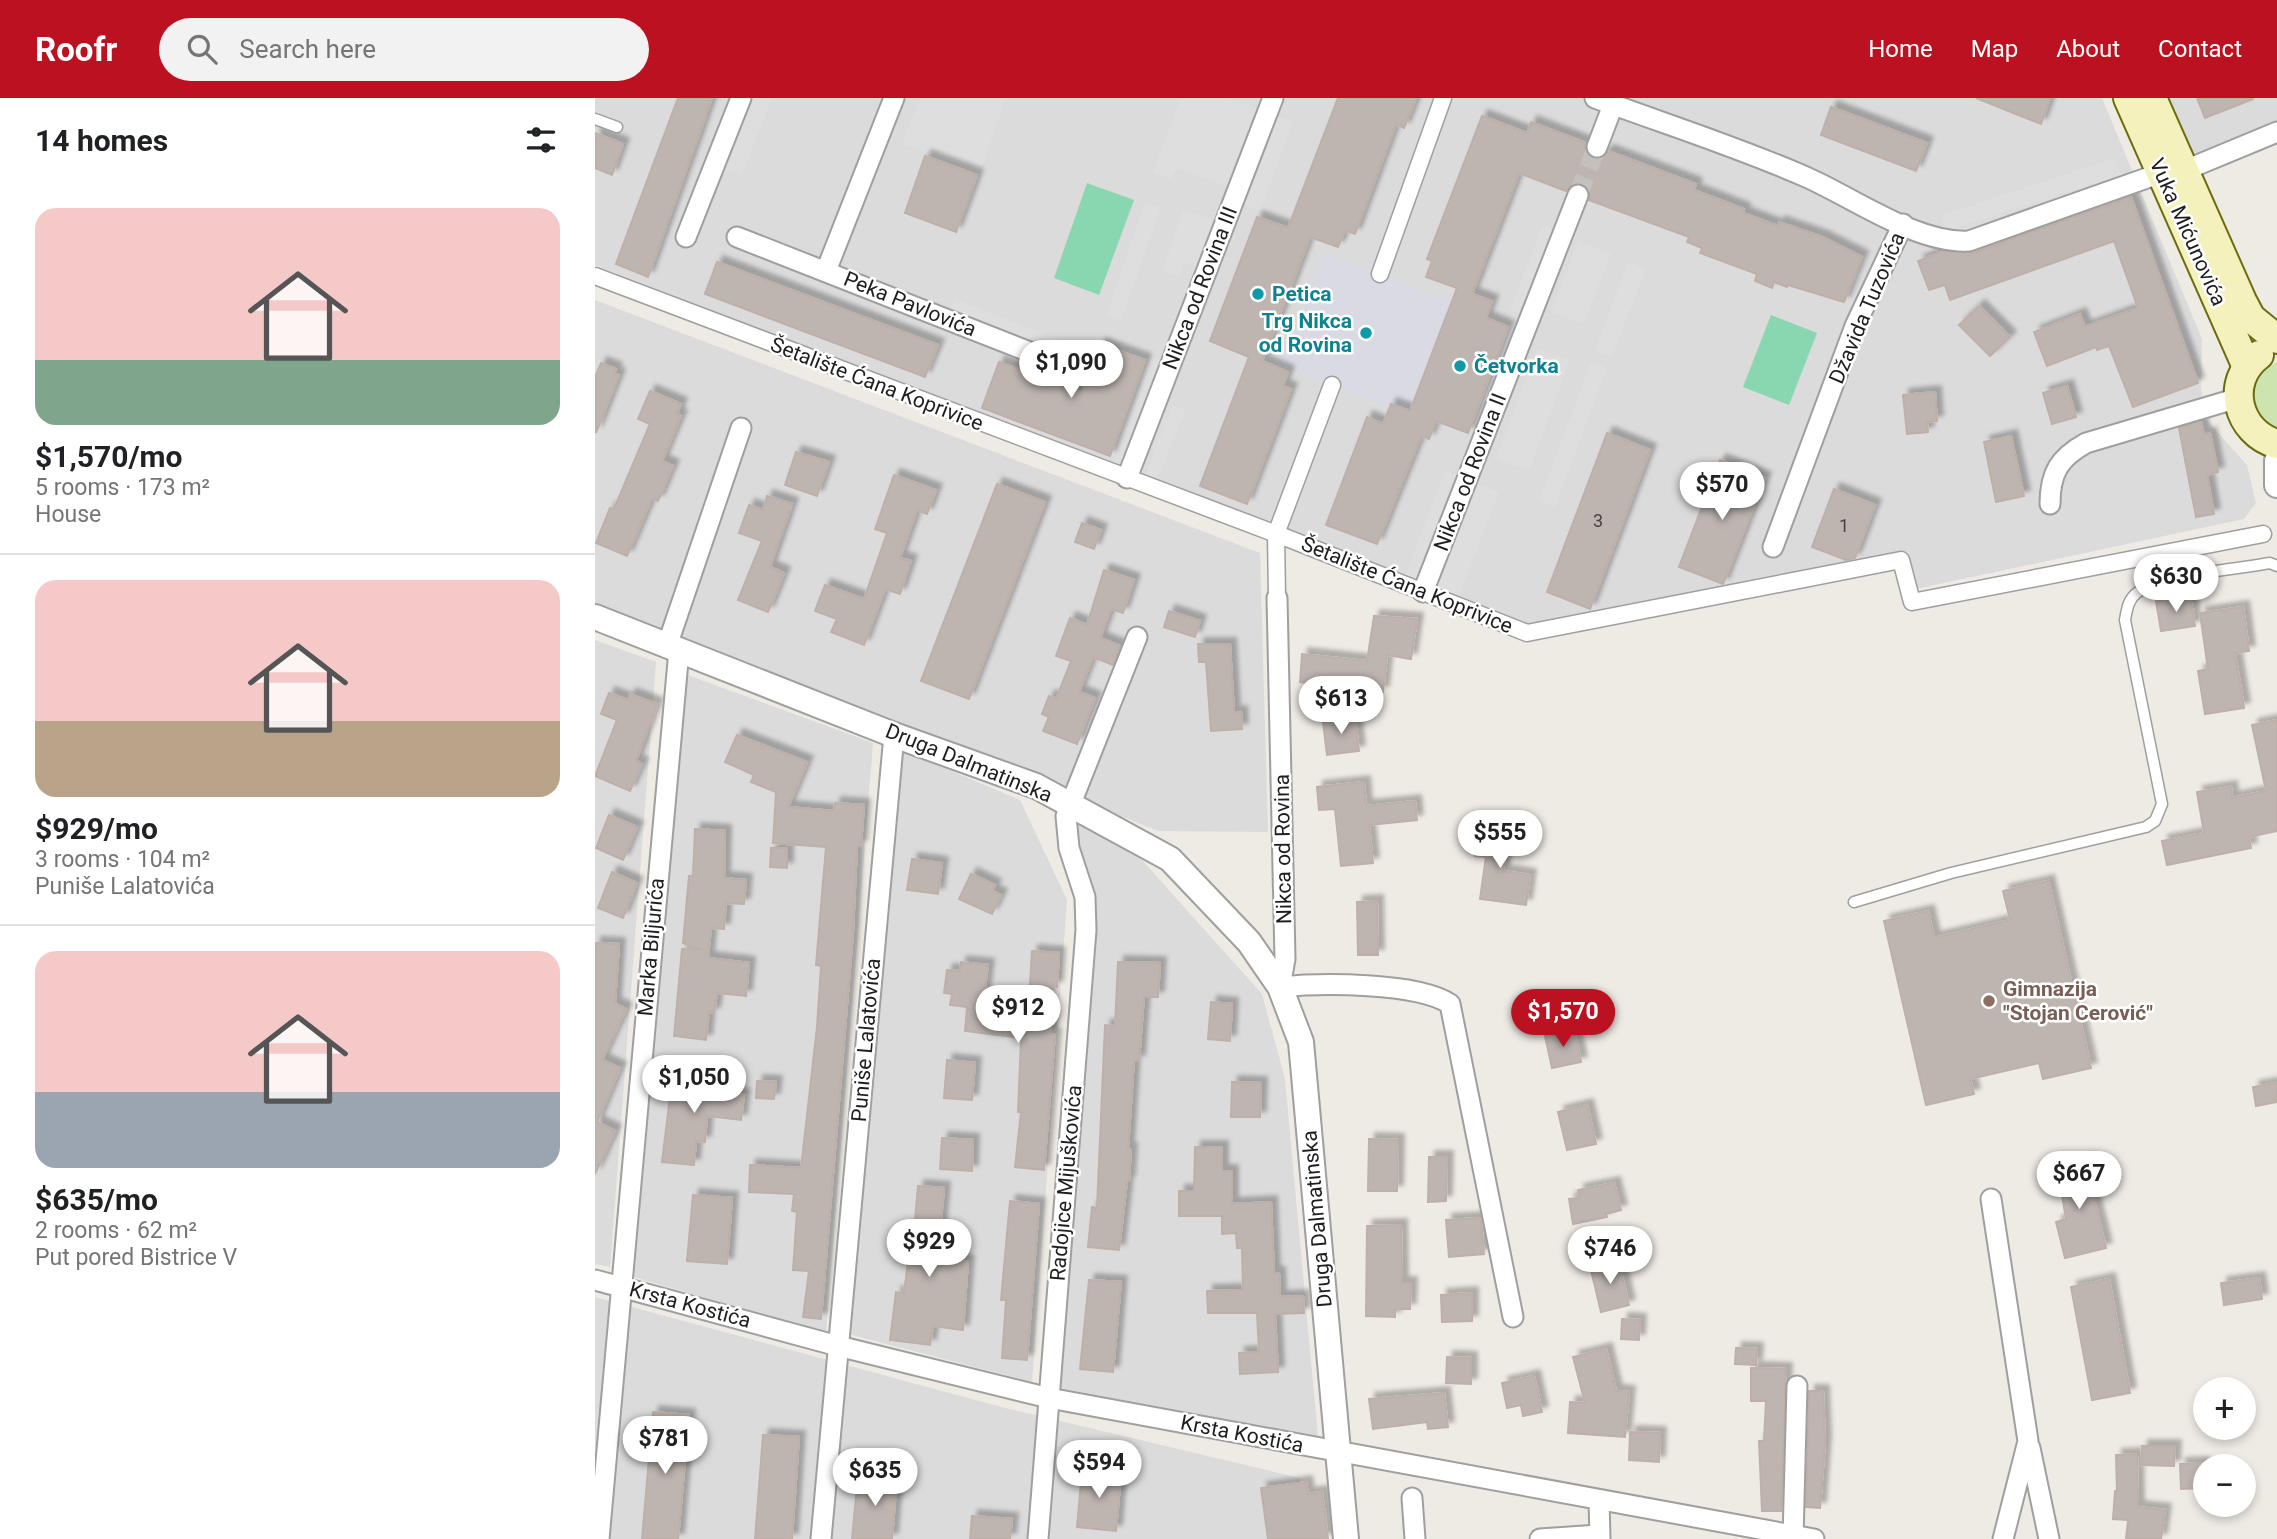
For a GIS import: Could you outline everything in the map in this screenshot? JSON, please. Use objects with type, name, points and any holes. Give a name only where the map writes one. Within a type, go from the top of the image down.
[{"type":"main road","name":"Vuka Mićunovića","points":[[2128,98],[2172,172],[2251,318],[2277,339]]},
{"type":"main road","name":"Vuka Mićunovića","points":[[2152,98],[2172,172],[2247,367]]},
{"type":"main road","points":[[2277,347],[2263,352],[2247,367],[2238,398],[2240,410],[2251,429],[2277,444]]},
{"type":"street","points":[[686,237],[741,98]]},
{"type":"street","name":"Peka Pavlovića","points":[[826,271],[894,98]]},
{"type":"street","name":"Nikca od Rovina III","points":[[1127,478],[1273,98]]},
{"type":"street","points":[[1380,274],[1443,98]]},
{"type":"street","points":[[1597,147],[1604,101]]},
{"type":"street","name":"Džavida Tuzovića","points":[[1604,101],[1805,177],[1903,225],[1855,326],[1773,547]]},
{"type":"street","points":[[1903,225],[1954,242],[1969,241],[2172,172],[2277,132]]},
{"type":"street","name":"Nikca od Rovina II","points":[[1423,592],[1578,195]]},
{"type":"street","name":"Peka Pavlovića","points":[[737,237],[1073,369]]},
{"type":"street","name":"Šetalište Ćana Koprivice","points":[[595,276],[1276,534],[1527,633],[1901,560],[1912,602],[2263,534]]},
{"type":"street","name":"Nikca od Rovina","points":[[1280,987],[1285,959],[1276,534],[1332,385]]},
{"type":"street","points":[[2050,504],[2051,480],[2059,463],[2086,443],[2238,398]]},
{"type":"street","name":"Marka Biljurića","points":[[599,1539],[673,648],[741,428]]},
{"type":"street","points":[[2277,461],[2277,485]]},
{"type":"street","name":"Druga Dalmatinska","points":[[595,617],[894,735],[1036,786],[1170,859],[1249,942],[1280,987],[1301,1042],[1346,1539]]},
{"type":"street","points":[[1069,804],[1137,637]]},
{"type":"street","name":"Puniše Lalatovića","points":[[821,1539],[894,735]]},
{"type":"street","name":"Radojice Mijuškovića","points":[[1038,1539],[1086,930],[1085,897],[1066,828],[1069,804]]},
{"type":"street","points":[[1280,987],[1317,983],[1430,993],[1450,1004],[1513,1317]]},
{"type":"street","points":[[1990,1199],[2028,1441],[2049,1539]]},
{"type":"street","name":"Krsta Kostića","points":[[595,1280],[838,1346],[1049,1398],[1814,1539]]},
{"type":"street","points":[[1793,1537],[1797,1385]]},
{"type":"street","points":[[2003,1539],[2028,1441]]},
{"type":"street","points":[[1412,1499],[1415,1539]]},
{"type":"street","points":[[1540,1539],[1599,1537],[1599,1500]]},
{"type":"lane","points":[[595,119],[617,127]]},
{"type":"lane","points":[[1854,902],[1951,873],[2146,827],[2155,821],[2162,804],[2125,620],[2127,605],[2137,593],[2155,584],[2270,563],[2277,566]]},
{"type":"shaded area","points":[[595,98],[2102,98],[2202,339],[2201,386],[2204,417],[2247,465],[2256,503],[2244,519],[1916,589],[1908,552],[1531,627],[595,265]]},
{"type":"shaded area","points":[[753,98],[772,98],[742,175],[726,169]]},
{"type":"shaded area","points":[[920,98],[1006,98],[980,172],[902,144]]},
{"type":"shaded area","points":[[1181,98],[1229,98],[1293,122],[1260,211],[1244,205],[1247,194],[1177,168],[1172,179],[1153,172]]},
{"type":"shaded area","points":[[2166,98],[2277,98],[2277,142],[2195,165]]},
{"type":"shaded area","points":[[2114,158],[2121,175],[1946,231],[1942,215]]},
{"type":"shaded area","points":[[1145,202],[1161,207],[1121,321],[1106,316]]},
{"type":"shaded area","points":[[1183,210],[1219,222],[1203,269],[1184,263],[1179,276],[1162,271]]},
{"type":"shaded area","points":[[1543,225],[1559,231],[1526,316],[1510,310]]},
{"type":"shaded area","points":[[1578,241],[1611,254],[1584,324],[1551,312]]},
{"type":"shaded area","name":"Trg Nikca od Rovina","points":[[1322,253],[1452,302],[1407,415],[1280,364]]},
{"type":"shaded area","points":[[1628,262],[1646,269],[1612,357],[1595,351]]},
{"type":"shaded area","points":[[955,299],[1087,351],[1081,366],[949,313]]},
{"type":"shaded area","points":[[595,300],[1260,553],[1268,832],[1158,831],[595,603]]},
{"type":"shaded area","points":[[1537,348],[1570,360],[1529,471],[1496,459]]},
{"type":"shaded area","points":[[1152,357],[1166,362],[1126,470],[1112,465]]},
{"type":"shaded area","points":[[1591,362],[1607,368],[1555,507],[1539,501]]},
{"type":"shaded area","points":[[1173,405],[1186,411],[1156,482],[1144,477]]},
{"type":"shaded area","points":[[1445,471],[1499,492],[1458,599],[1404,578]]},
{"type":"shaded area","points":[[595,640],[656,662],[610,1267],[595,1264]]},
{"type":"shaded area","points":[[682,673],[873,743],[826,1334],[634,1277]]},
{"type":"shaded area","points":[[895,747],[1020,800],[1067,900],[1032,1382],[848,1334]]},
{"type":"shaded area","points":[[1067,813],[1142,860],[1262,994],[1285,1079],[1318,1437],[1059,1388],[1094,923]]},
{"type":"shaded area","points":[[595,1297],[1005,1408],[1300,1478],[1307,1539],[595,1539]]},
{"type":"green space","points":[[1087,183],[1134,200],[1099,295],[1054,278]]},
{"type":"green space","points":[[1771,315],[1817,333],[1789,405],[1743,387]]},
{"type":"green space","points":[[2277,362],[2277,431],[2266,425],[2259,416],[2253,396],[2260,377],[2267,368]]},
{"type":"building","points":[[678,98],[712,98],[648,277],[616,264]]},
{"type":"building","name":"Petica","points":[[1338,98],[1416,98],[1404,128],[1396,124],[1355,234],[1345,230],[1338,247],[1310,237],[1262,361],[1288,372],[1283,386],[1291,389],[1247,504],[1200,486],[1249,357],[1210,341],[1257,217],[1288,228]]},
{"type":"building","points":[[1976,98],[2050,98],[2041,124]]},
{"type":"building","points":[[2197,98],[2253,98],[2253,99],[2205,118]]},
{"type":"building","points":[[1831,107],[1927,143],[1916,171],[1821,135]]},
{"type":"building","name":"Četvorka","points":[[1482,116],[1527,133],[1531,122],[1586,143],[1585,150],[1592,158],[1600,159],[1608,151],[1696,184],[1694,190],[1744,209],[1743,213],[1778,226],[1779,222],[1822,237],[1862,257],[1844,302],[1774,282],[1772,288],[1755,281],[1757,274],[1700,253],[1702,248],[1687,242],[1689,237],[1589,200],[1590,192],[1583,184],[1575,183],[1566,191],[1519,173],[1472,294],[1492,301],[1486,318],[1508,327],[1468,433],[1436,421],[1429,439],[1421,436],[1377,544],[1326,525],[1367,417],[1383,424],[1391,404],[1410,411],[1457,288],[1426,277],[1432,261],[1427,259]]},
{"type":"building","points":[[595,133],[623,144],[612,175],[595,168]]},
{"type":"building","points":[[925,156],[977,175],[956,232],[905,213]]},
{"type":"building","points":[[2131,197],[2198,383],[2133,407],[2109,346],[2097,350],[2096,347],[2047,366],[2034,332],[2080,314],[2085,327],[2138,308],[2114,241],[1950,300],[1945,285],[1929,290],[1918,261],[1944,251],[1973,253]]},
{"type":"building","points":[[717,262],[938,345],[925,377],[705,294]]},
{"type":"building","points":[[1979,306],[2010,337],[1990,356],[1959,325]]},
{"type":"building","points":[[1100,344],[1145,360],[1110,456],[982,408],[999,362],[1082,393]]},
{"type":"building","points":[[601,363],[616,369],[614,374],[619,375],[596,433],[595,377]]},
{"type":"building","points":[[2067,386],[2076,417],[2052,424],[2043,393]]},
{"type":"building","points":[[650,391],[681,404],[677,414],[681,416],[662,461],[673,466],[658,501],[652,498],[627,556],[596,543],[610,508],[614,509],[650,424],[638,419]]},
{"type":"building","points":[[1935,392],[1937,421],[1927,422],[1928,432],[1907,434],[1903,395]]},
{"type":"building","points":[[2201,422],[2204,435],[2210,433],[2218,472],[2207,475],[2214,514],[2196,517],[2179,428]]},
{"type":"building","points":[[1607,433],[1650,450],[1590,609],[1547,592]]},
{"type":"building","points":[[2011,436],[2024,496],[1996,502],[1984,442]]},
{"type":"building","points":[[796,452],[829,462],[817,496],[785,485]]},
{"type":"building","points":[[1720,460],[1765,478],[1723,584],[1679,567]]},
{"type":"building","points":[[894,475],[936,490],[927,514],[917,510],[900,558],[911,561],[900,594],[885,589],[864,645],[831,632],[837,619],[815,611],[825,585],[864,599],[887,533],[875,529]]},
{"type":"building","points":[[997,484],[1045,502],[969,699],[921,681]]},
{"type":"building","points":[[1834,489],[1875,505],[1855,558],[1846,560],[1812,547]]},
{"type":"building","points":[[767,496],[792,504],[770,567],[784,573],[768,612],[738,600],[762,541],[739,533],[749,505],[763,510]]},
{"type":"building","points":[[1082,523],[1101,530],[1094,549],[1075,542]]},
{"type":"building","points":[[1104,570],[1134,580],[1123,613],[1111,609],[1100,638],[1120,646],[1113,665],[1093,657],[1079,692],[1095,698],[1077,744],[1043,731],[1049,717],[1042,714],[1049,696],[1056,699],[1071,661],[1056,656],[1070,618],[1087,625]]},
{"type":"building","points":[[2190,596],[2195,626],[2161,631],[2156,601]]},
{"type":"building","points":[[2243,607],[2249,651],[2235,653],[2244,708],[2205,714],[2198,671],[2208,669],[2200,613]]},
{"type":"building","points":[[1169,611],[1200,621],[1195,637],[1164,627]]},
{"type":"building","points":[[1374,616],[1417,619],[1411,659],[1387,655],[1383,692],[1300,682],[1302,654],[1367,661]]},
{"type":"building","points":[[1198,644],[1230,644],[1234,713],[1241,712],[1242,729],[1211,731],[1206,662],[1199,662]]},
{"type":"building","points":[[609,693],[628,700],[630,694],[657,704],[636,761],[642,764],[630,791],[595,776],[617,720],[601,714]]},
{"type":"building","points":[[1355,718],[1359,751],[1327,755],[1323,722]]},
{"type":"building","points":[[2277,720],[2277,831],[2249,837],[2251,848],[2167,865],[2162,841],[2204,833],[2197,792],[2231,787],[2232,798],[2266,791],[2252,725]]},
{"type":"building","points":[[737,735],[807,762],[788,807],[834,811],[835,803],[864,805],[861,846],[857,846],[853,933],[821,1319],[803,1317],[809,1271],[793,1270],[797,1212],[792,1211],[794,1194],[749,1192],[750,1165],[801,1168],[817,1027],[821,966],[816,965],[826,847],[773,843],[776,792],[751,782],[754,775],[725,762]]},
{"type":"building","points":[[1364,782],[1366,806],[1415,801],[1417,820],[1369,825],[1373,863],[1341,866],[1335,809],[1319,810],[1317,787]]},
{"type":"building","points":[[609,815],[637,827],[623,860],[596,848]]},
{"type":"building","points":[[1479,827],[1509,831],[1503,871],[1530,875],[1526,905],[1480,899],[1486,857],[1475,856]]},
{"type":"building","points":[[695,829],[725,831],[724,878],[746,880],[744,904],[726,903],[724,929],[711,928],[708,958],[749,963],[746,996],[717,993],[714,1013],[709,1012],[706,1040],[674,1036],[682,949],[702,950],[683,943],[689,876],[693,876]]},
{"type":"building","points":[[771,848],[787,848],[787,868],[770,867]]},
{"type":"building","points":[[912,859],[942,863],[938,894],[907,890]]},
{"type":"building","points":[[612,872],[637,883],[623,918],[598,908]]},
{"type":"building","points":[[971,874],[995,885],[992,891],[1001,895],[992,914],[959,899]]},
{"type":"building","name":"Gimnazija \"Stojan Cerović\"","points":[[2048,881],[2091,1068],[2043,1079],[2039,1063],[1970,1079],[1974,1094],[1926,1105],[1884,921],[1928,911],[1934,938],[2010,920],[2003,891]]},
{"type":"building","points":[[1377,901],[1378,955],[1358,955],[1357,902]]},
{"type":"building","points":[[595,943],[619,944],[615,1004],[626,1009],[602,1060],[620,1068],[597,1122],[615,1131],[595,1174]]},
{"type":"building","points":[[1032,951],[1059,953],[1057,987],[1048,986],[1047,1018],[1052,1018],[1050,1034],[1055,1034],[1044,1170],[1015,1167],[1021,1112],[1018,1112],[1021,1038],[965,1031],[967,1007],[950,1005],[952,994],[944,993],[947,970],[960,971],[961,962],[988,965],[982,1012],[1028,1016]]},
{"type":"building","points":[[1118,962],[1160,963],[1158,997],[1144,997],[1139,1061],[1134,1060],[1128,1149],[1131,1149],[1129,1181],[1119,1250],[1088,1247],[1092,1207],[1097,1208],[1105,1025],[1115,1026]]},
{"type":"building","points":[[1211,1002],[1232,1004],[1230,1041],[1208,1039]]},
{"type":"building","points":[[1574,1030],[1581,1062],[1552,1068],[1545,1036]]},
{"type":"building","points":[[947,1060],[975,1063],[972,1100],[944,1098]]},
{"type":"building","points":[[673,1071],[703,1073],[702,1089],[744,1095],[741,1120],[707,1116],[705,1142],[696,1141],[694,1165],[662,1162]]},
{"type":"building","points":[[757,1081],[776,1082],[774,1099],[756,1098]]},
{"type":"building","points":[[1232,1082],[1261,1083],[1260,1117],[1231,1117]]},
{"type":"building","points":[[2277,1083],[2277,1102],[2256,1106],[2253,1087]]},
{"type":"building","points":[[1587,1105],[1596,1144],[1567,1150],[1558,1112]]},
{"type":"building","points":[[942,1138],[973,1140],[972,1171],[940,1169]]},
{"type":"building","points":[[1369,1139],[1398,1140],[1397,1191],[1368,1191]]},
{"type":"building","points":[[1195,1147],[1222,1147],[1222,1171],[1232,1171],[1232,1204],[1271,1202],[1274,1273],[1279,1273],[1280,1297],[1303,1296],[1304,1313],[1275,1314],[1278,1372],[1240,1374],[1239,1353],[1259,1352],[1257,1313],[1208,1313],[1207,1291],[1243,1290],[1242,1248],[1237,1248],[1236,1233],[1222,1234],[1222,1216],[1179,1216],[1179,1191],[1194,1191]]},
{"type":"building","points":[[1429,1157],[1447,1157],[1446,1201],[1428,1202]]},
{"type":"building","points":[[2088,1160],[2093,1184],[2090,1185],[2106,1248],[2065,1258],[2056,1222],[2066,1219],[2057,1165]]},
{"type":"building","points":[[1614,1183],[1621,1210],[1606,1214],[1607,1217],[1573,1224],[1569,1199],[1579,1198],[1578,1190]]},
{"type":"building","points":[[918,1186],[944,1188],[938,1256],[968,1262],[963,1330],[933,1326],[930,1345],[890,1340],[896,1292],[904,1293],[909,1253],[912,1253]]},
{"type":"building","points":[[693,1195],[732,1198],[727,1264],[687,1261]]},
{"type":"building","points":[[1010,1201],[1039,1204],[1027,1360],[1002,1358],[1006,1300],[1001,1300]]},
{"type":"building","points":[[1481,1218],[1484,1254],[1449,1257],[1446,1220]]},
{"type":"building","points":[[1401,1225],[1402,1283],[1411,1283],[1410,1309],[1395,1309],[1395,1317],[1366,1316],[1367,1226]]},
{"type":"building","points":[[1618,1259],[1629,1305],[1601,1312],[1590,1266]]},
{"type":"building","points":[[2259,1278],[2262,1299],[2224,1305],[2221,1283]]},
{"type":"building","points":[[2109,1279],[2130,1393],[2092,1400],[2071,1287]]},
{"type":"building","points":[[1089,1280],[1121,1282],[1113,1372],[1080,1369]]},
{"type":"building","points":[[1472,1293],[1472,1321],[1442,1322],[1441,1295]]},
{"type":"building","points":[[1622,1319],[1640,1320],[1639,1340],[1621,1339]]},
{"type":"building","points":[[1736,1348],[1757,1349],[1756,1365],[1735,1364]]},
{"type":"building","points":[[1606,1349],[1616,1391],[1629,1392],[1625,1437],[1568,1433],[1570,1402],[1585,1403],[1573,1357]]},
{"type":"building","points":[[1447,1357],[1471,1358],[1471,1384],[1446,1383]]},
{"type":"building","points":[[1751,1368],[1786,1369],[1781,1511],[1762,1511],[1759,1441],[1764,1441],[1766,1401],[1751,1401]]},
{"type":"building","points":[[1534,1376],[1542,1412],[1523,1416],[1521,1405],[1507,1408],[1502,1383]]},
{"type":"building","points":[[1809,1391],[1823,1391],[1825,1442],[1820,1508],[1806,1507]]},
{"type":"building","points":[[1444,1393],[1448,1427],[1428,1429],[1427,1422],[1373,1429],[1369,1399]]},
{"type":"building","points":[[653,1412],[689,1415],[678,1539],[642,1539]]},
{"type":"building","points":[[1630,1432],[1660,1433],[1659,1462],[1629,1460]]},
{"type":"building","points":[[763,1435],[799,1437],[792,1539],[755,1539]]},
{"type":"building","points":[[2142,1446],[2175,1446],[2174,1466],[2141,1465]]},
{"type":"building","points":[[2137,1454],[2138,1507],[2165,1510],[2161,1539],[2126,1539],[2128,1520],[2113,1519],[2117,1491],[2116,1455]]},
{"type":"building","points":[[2193,1463],[2193,1488],[2181,1489],[2180,1464]]},
{"type":"building","points":[[1082,1470],[1121,1474],[1116,1531],[1077,1527]]},
{"type":"building","points":[[858,1475],[897,1478],[892,1539],[852,1539]]},
{"type":"building","points":[[1306,1482],[1308,1494],[1322,1492],[1328,1539],[1268,1539],[1261,1488]]},
{"type":"building","points":[[972,1516],[1012,1519],[1010,1539],[970,1539]]},
{"type":"tunnel","points":[[1578,195],[1597,147]]},
{"type":"place","name":"Petica","points":[[1258,294]]},
{"type":"place","name":"Trg Nikca od Rovina","points":[[1366,333]]},
{"type":"place","name":"Četvorka","points":[[1460,366]]},
{"type":"place","name":"Gimnazija \"Stojan Cerović\"","points":[[1989,1001]]}]
